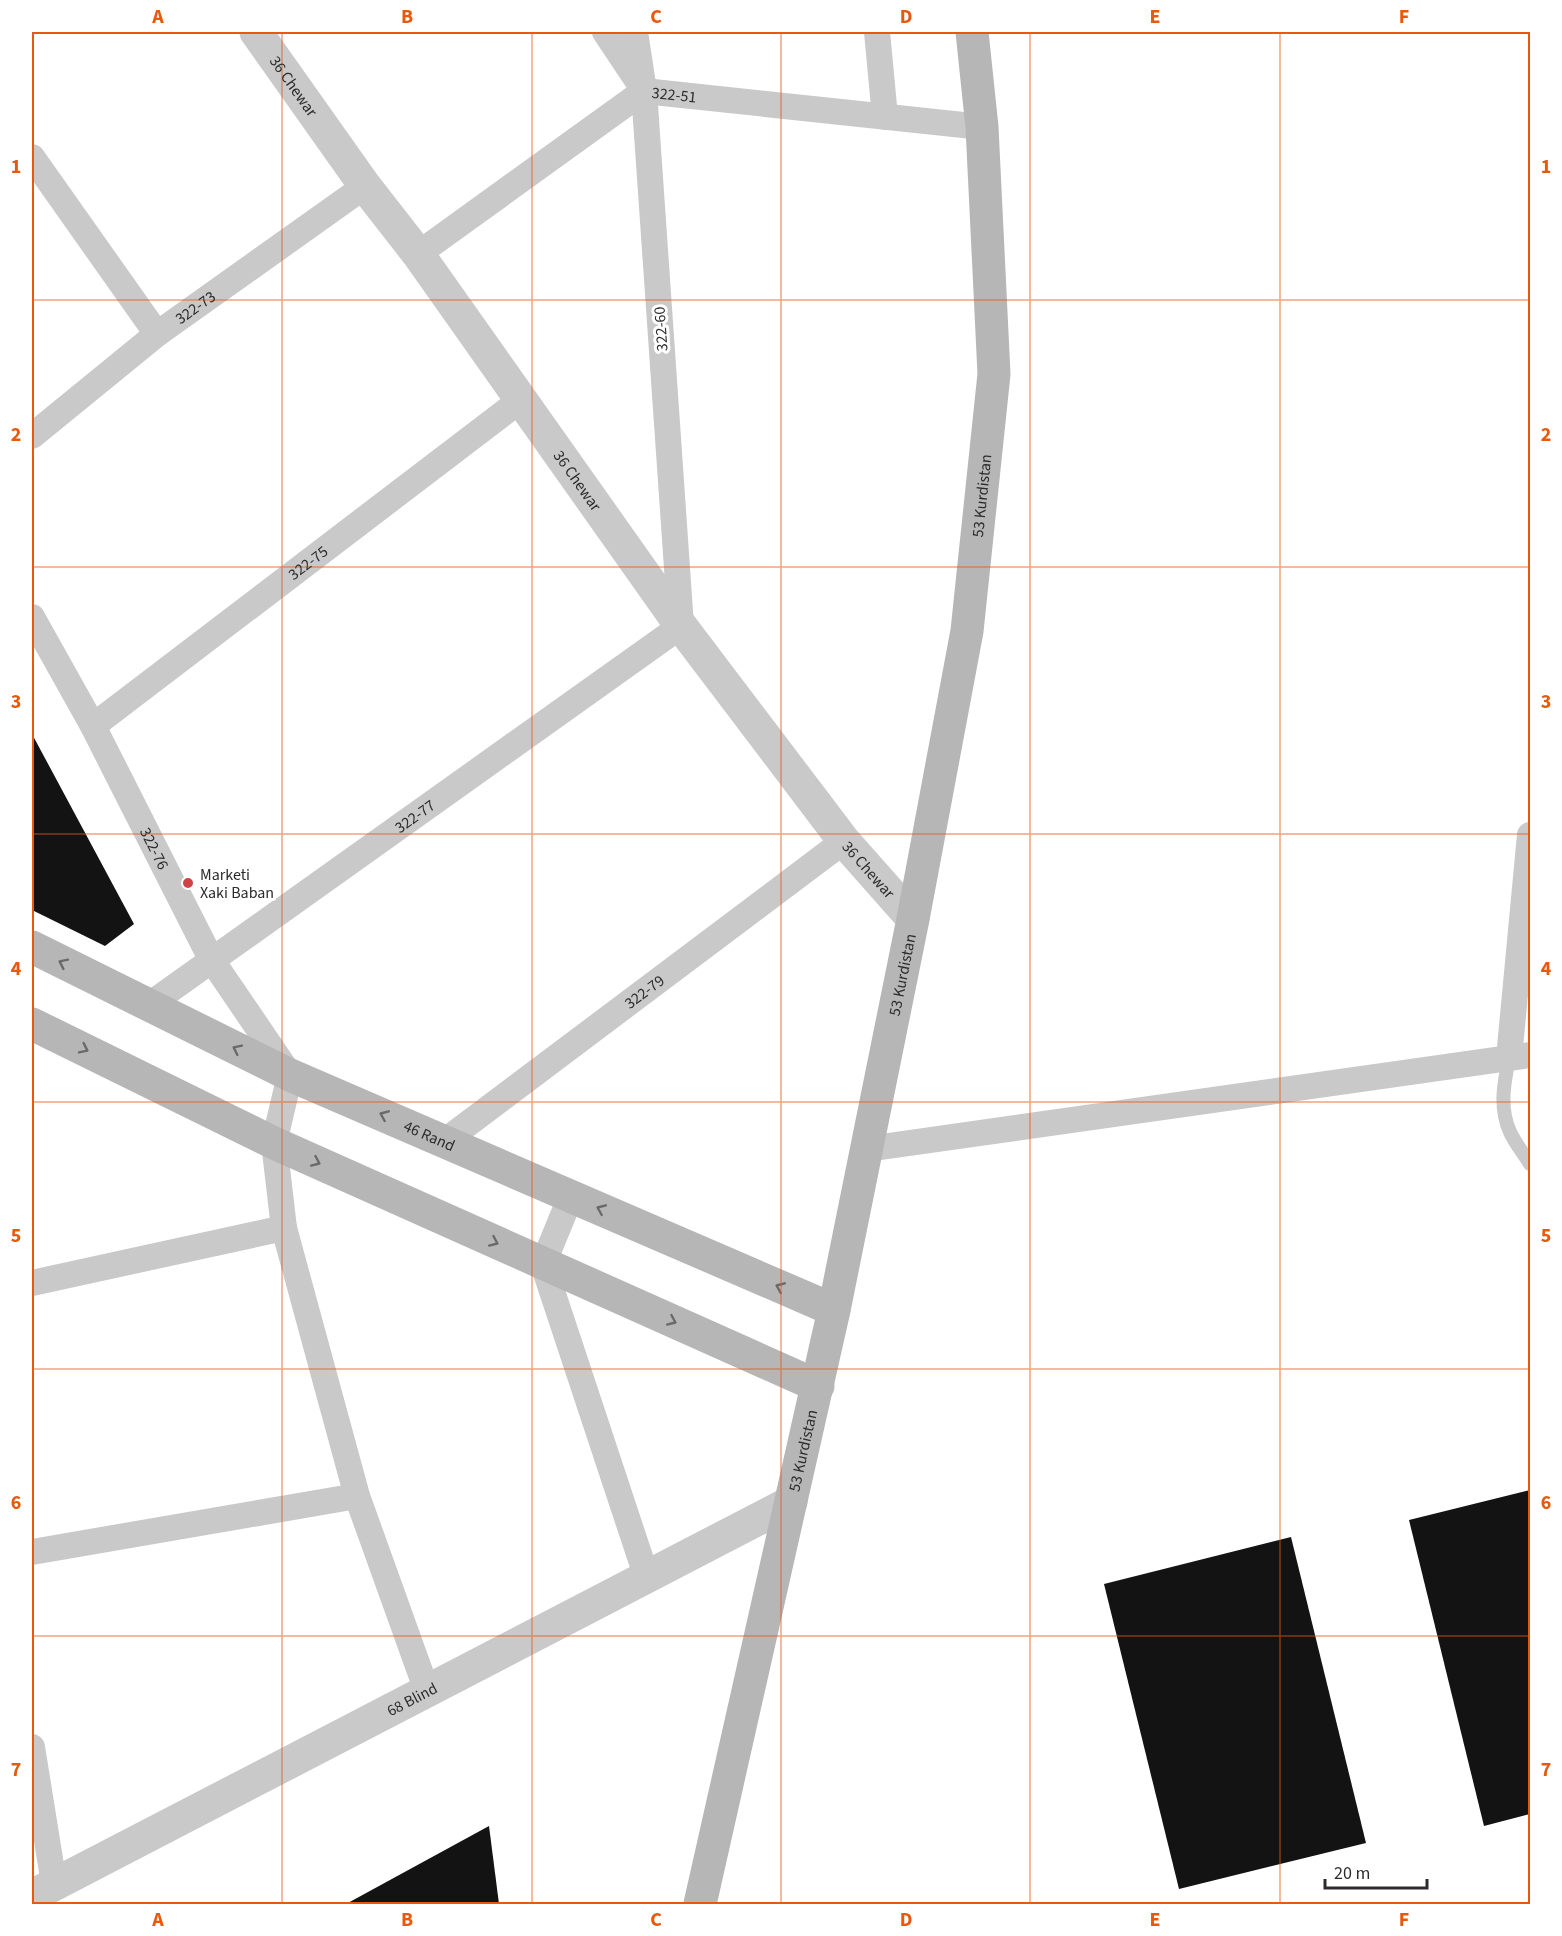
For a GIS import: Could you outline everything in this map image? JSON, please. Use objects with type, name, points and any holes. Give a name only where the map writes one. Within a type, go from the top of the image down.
[{"type":"main road","name":"53 Kurdistan","points":[[700,1905],[834,1310],[913,919],[967,631],[994,374],[982,126],[972,32]]},
{"type":"main road","name":"46 Rand","points":[[32,947],[290,1075],[834,1310]]},
{"type":"main road","points":[[32,1023],[274,1143],[818,1386]]},
{"type":"street","name":"36 Chewar","points":[[256,32],[365,186],[418,254],[522,399],[681,626],[844,841],[913,919]]},
{"type":"street","points":[[605,32],[644,91]]},
{"type":"street","name":"322-60","points":[[635,32],[644,91],[681,626]]},
{"type":"street","points":[[877,32],[885,117]]},
{"type":"street","name":"322-51","points":[[418,254],[644,91],[982,126]]},
{"type":"street","points":[[32,157],[157,334]]},
{"type":"street","name":"322-73","points":[[32,436],[157,334],[365,186]]},
{"type":"street","name":"322-75","points":[[93,726],[522,399]]},
{"type":"street","name":"322-76","points":[[32,617],[93,726],[211,959],[290,1075]]},
{"type":"street","name":"322-77","points":[[149,1005],[681,626]]},
{"type":"street","points":[[867,1149],[1520,1057],[1530,835]]},
{"type":"street","name":"322-79","points":[[445,1141],[844,841]]},
{"type":"street","points":[[290,1075],[274,1143],[284,1228],[357,1496],[427,1691]]},
{"type":"street","points":[[571,1196],[543,1264],[647,1578]]},
{"type":"street","points":[[32,1283],[284,1228]]},
{"type":"street","points":[[32,1552],[357,1496]]},
{"type":"street","name":"68 Blind","points":[[43,1890],[791,1502]]},
{"type":"street","points":[[32,1748],[43,1890]]},
{"type":"lane","points":[[1520,1057],[1503,1090],[1505,1113],[1510,1132],[1530,1164]]},
{"type":"building","points":[[32,734],[134,924],[105,946],[32,910]]},
{"type":"building","points":[[1530,1490],[1530,1814],[1484,1826],[1409,1520]]},
{"type":"building","points":[[1291,1537],[1366,1843],[1179,1889],[1104,1584]]},
{"type":"building","points":[[489,1826],[499,1904],[346,1904]]},
{"type":"place","name":"Marketi Xaki Baban","points":[[188,883]]}]
